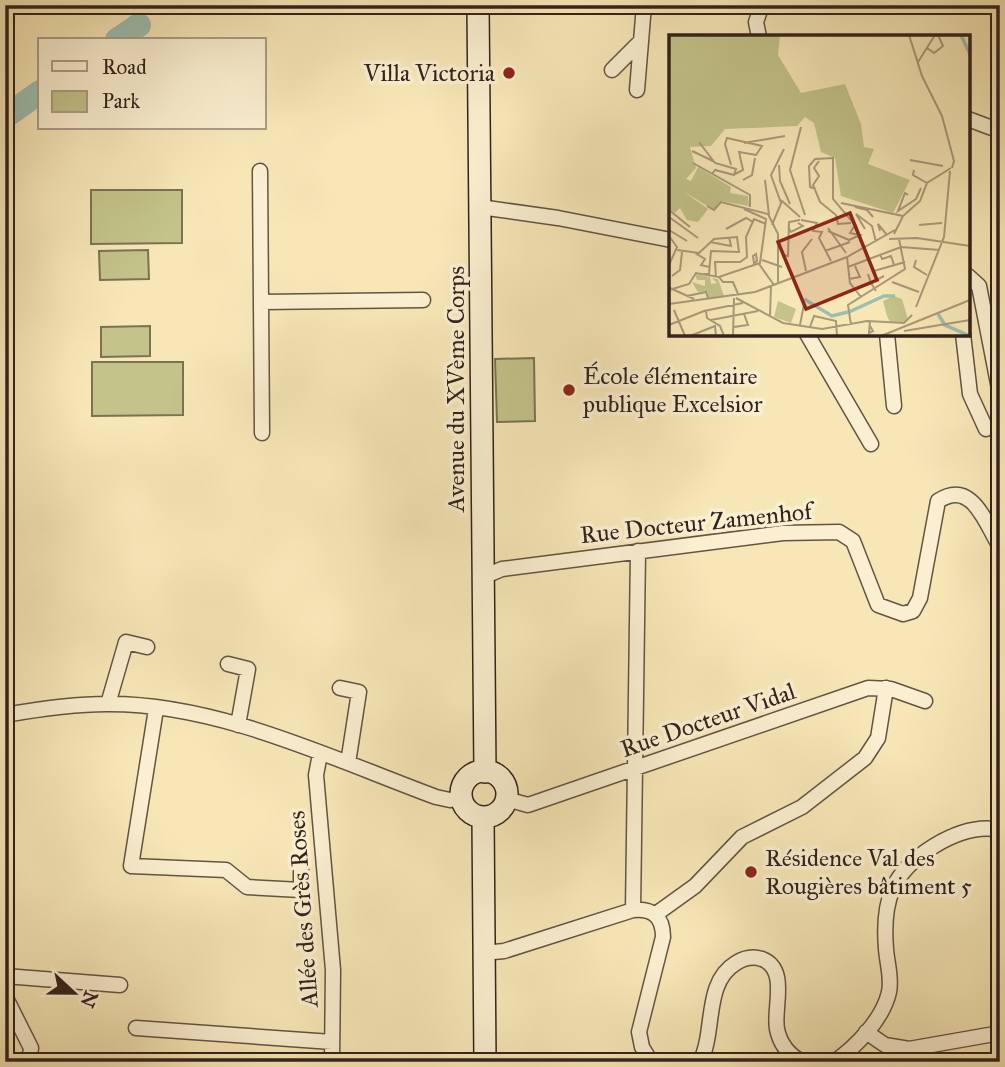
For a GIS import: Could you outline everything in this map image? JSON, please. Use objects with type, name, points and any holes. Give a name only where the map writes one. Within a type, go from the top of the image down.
[{"type":"main road","name":"Avenue du XVème Corps","points":[[478,5],[485,772]]},
{"type":"main road","points":[[485,772],[501,779],[506,799],[498,812],[483,817],[469,811],[462,797],[469,777],[485,772]]},
{"type":"main road","points":[[483,817],[485,1062]]},
{"type":"street","points":[[638,90],[644,5]]},
{"type":"street","points":[[759,35],[756,22],[762,5]]},
{"type":"street","points":[[611,70],[640,42]]},
{"type":"street","points":[[970,120],[1000,131]]},
{"type":"street","points":[[260,171],[262,433]]},
{"type":"street","points":[[480,207],[558,218],[669,240]]},
{"type":"street","points":[[970,278],[979,286],[1000,394]]},
{"type":"street","points":[[261,302],[422,300]]},
{"type":"street","points":[[808,336],[871,444]]},
{"type":"street","points":[[887,336],[894,406]]},
{"type":"street","points":[[963,336],[970,394],[986,429]]},
{"type":"street","name":"Rue Docteur Zamenhof","points":[[483,577],[502,569],[638,551],[783,533],[839,532],[853,541],[878,605],[903,614],[914,611],[920,598],[939,501],[949,494],[961,493],[971,500],[1000,547]]},
{"type":"street","points":[[633,910],[638,551]]},
{"type":"street","points":[[108,704],[126,642],[147,647]]},
{"type":"street","points":[[228,664],[248,669],[238,725]]},
{"type":"street","points":[[340,688],[359,692],[348,764]]},
{"type":"street","name":"Rue Docteur Vidal","points":[[506,799],[528,805],[634,771],[868,688],[886,688],[925,701]]},
{"type":"street","points":[[656,914],[695,886],[743,837],[802,807],[865,758],[878,738],[886,688]]},
{"type":"street","points":[[5,715],[108,704],[156,709],[238,725],[436,797],[450,800],[462,797]]},
{"type":"street","points":[[156,709],[131,866],[226,870],[247,887],[301,890],[301,860]]},
{"type":"street","name":"Allée des Grès Roses","points":[[320,754],[316,775],[333,970],[332,1062]]},
{"type":"street","points":[[834,1062],[866,1032],[889,993],[886,926],[889,896],[897,877],[917,857],[952,836],[980,828],[1000,830]]},
{"type":"street","points":[[483,953],[503,951],[633,910],[656,914],[662,922],[663,937],[639,1032],[642,1047],[651,1062]]},
{"type":"street","points":[[701,1062],[717,983],[736,963],[753,958],[764,960],[775,972],[778,1033],[788,1052],[802,1062]]},
{"type":"street","points":[[5,976],[120,985]]},
{"type":"street","points":[[5,996],[30,1048],[29,1062]]},
{"type":"street","points":[[136,1028],[332,1042]]},
{"type":"street","points":[[866,1032],[885,1045],[909,1049],[1000,1033]]},
{"type":"green space","points":[[91,190],[182,190],[182,243],[91,244]]},
{"type":"green space","points":[[148,250],[149,279],[100,280],[99,251]]},
{"type":"green space","points":[[150,326],[150,356],[101,357],[101,327]]},
{"type":"green space","points":[[534,358],[535,421],[497,422],[495,359]]},
{"type":"green space","points":[[92,362],[183,362],[183,415],[92,416]]},
{"type":"waterway","points":[[120,38],[139,25]]},
{"type":"waterway","points":[[5,117],[38,93]]},
{"type":"place","name":"Villa Victoria","points":[[509,73]]},
{"type":"place","name":"École élémentaire publique Excelsior","points":[[569,390]]},
{"type":"place","name":"Résidence Val des Rougières bâtiment 5","points":[[751,872]]}]
